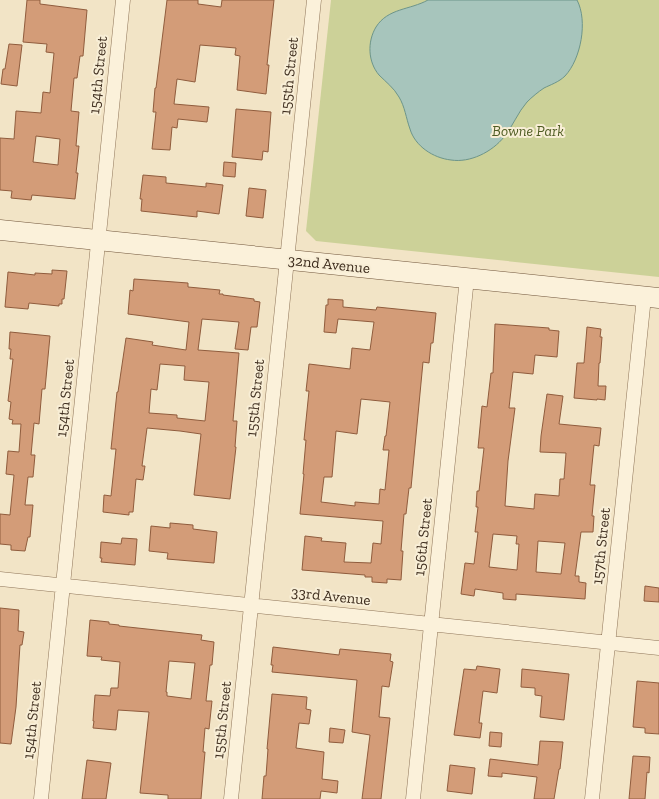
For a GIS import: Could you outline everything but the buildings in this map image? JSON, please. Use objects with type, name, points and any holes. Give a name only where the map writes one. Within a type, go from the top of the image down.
[{"type":"street","name":"154th Street","points":[[41,799],[123,0]]},
{"type":"street","name":"155th Street","points":[[231,799],[314,0]]},
{"type":"street","name":"32nd Avenue","points":[[0,230],[652,297]]},
{"type":"street","name":"156th Street","points":[[413,799],[467,278]]},
{"type":"street","name":"157th Street","points":[[592,799],[609,642],[652,297]]},
{"type":"street","name":"33rd Avenue","points":[[0,578],[659,648]]},
{"type":"green space","name":"Bowne Park","points":[[331,0],[659,0],[659,277],[316,241],[306,231]]},
{"type":"water","points":[[428,0],[577,0],[580,9],[582,18],[581,40],[579,50],[571,69],[563,78],[544,88],[527,102],[507,133],[499,142],[487,152],[466,160],[444,159],[431,154],[420,146],[412,135],[399,97],[375,70],[371,58],[371,39],[376,27],[381,21],[393,13]]}]
